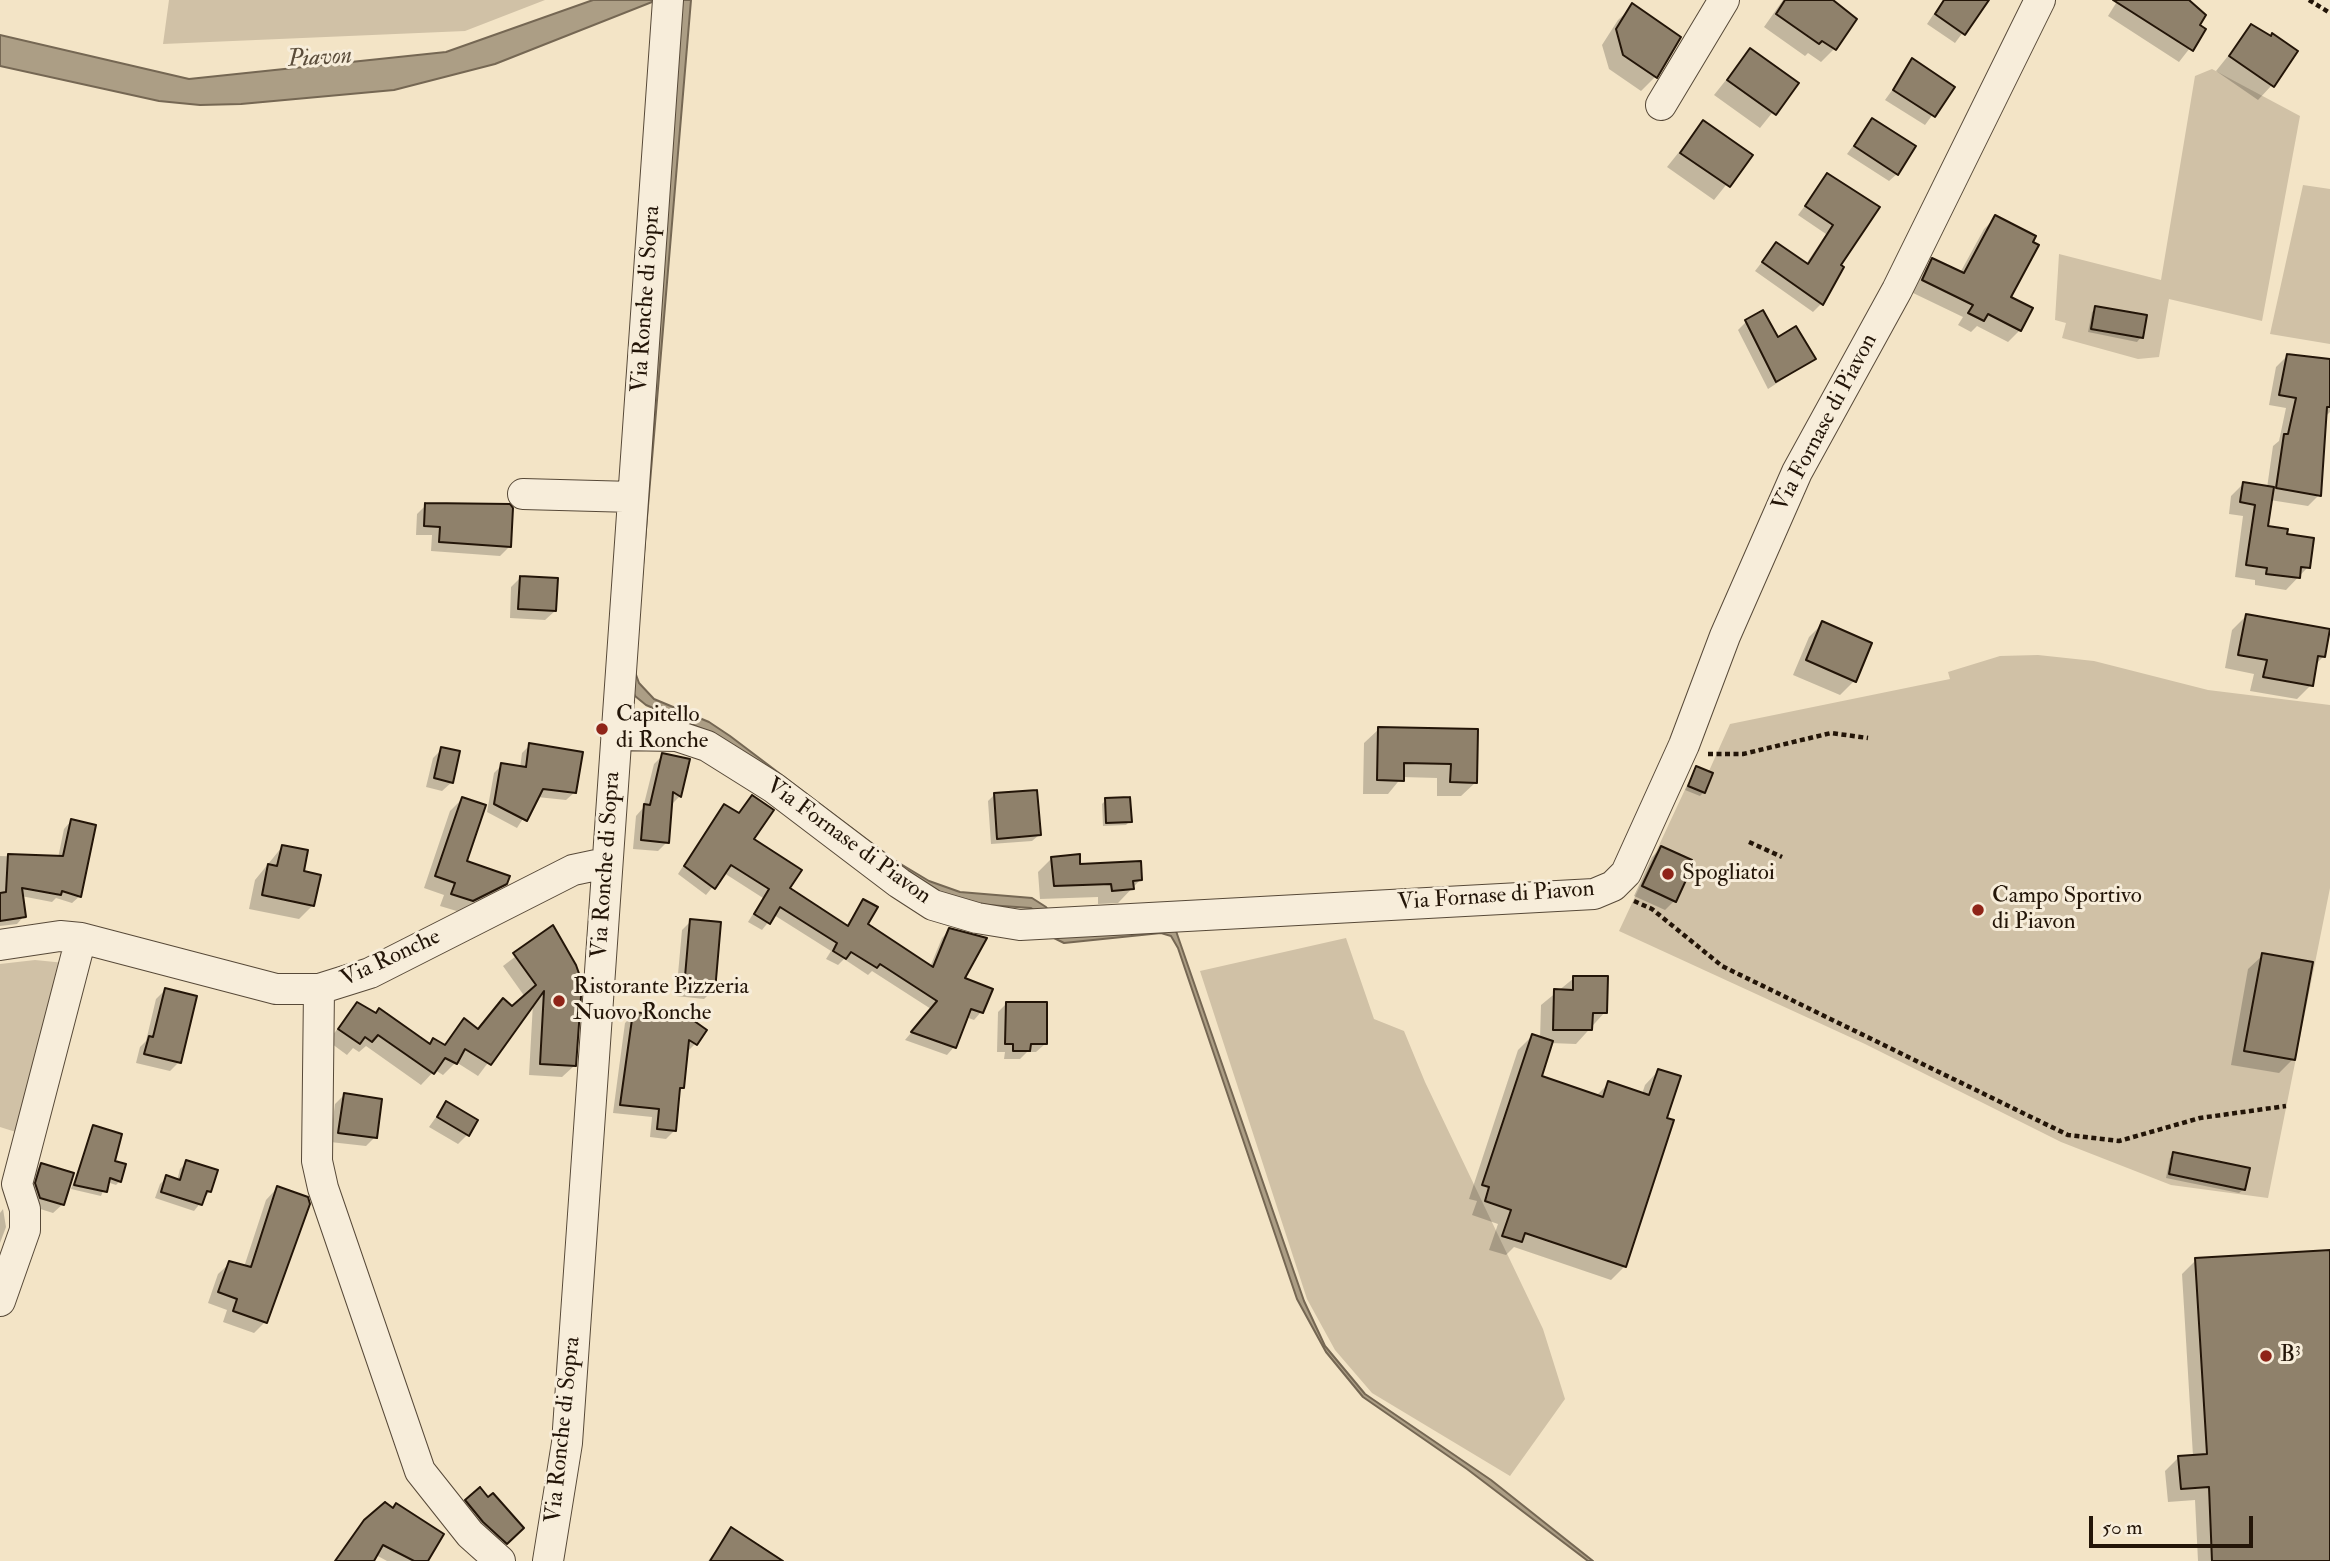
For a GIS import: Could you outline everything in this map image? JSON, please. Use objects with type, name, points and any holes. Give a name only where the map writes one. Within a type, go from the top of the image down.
[{"type":"street","points":[[1661,105],[1724,0]]},
{"type":"street","name":"Via Fornase di Piavon","points":[[616,734],[677,736],[707,746],[774,788],[899,883],[933,905],[977,918],[1020,925],[1594,894],[1619,882],[1626,873],[1684,745],[1725,636],[1797,472],[1897,290],[2040,0]]},
{"type":"street","name":"Via Ronche di Sopra","points":[[548,1561],[567,1443],[667,4]]},
{"type":"street","points":[[523,494],[633,497]]},
{"type":"street","name":"Via Ronche","points":[[0,945],[61,936],[81,938],[276,989],[319,989],[370,973],[573,870],[606,863]]},
{"type":"street","points":[[0,1301],[25,1230],[26,1209],[17,1184],[81,938]]},
{"type":"street","points":[[319,989],[317,1161],[323,1188],[420,1471],[470,1534],[500,1561]]},
{"type":"path","points":[[2309,0],[2330,13]]},
{"type":"path","points":[[1684,745],[1724,756],[1816,735],[1848,734],[1868,738]]},
{"type":"path","points":[[1749,842],[1782,857]]},
{"type":"path","points":[[1619,882],[1629,898],[1652,909],[1722,966],[2068,1135],[2119,1141],[2200,1118],[2286,1106]]},
{"type":"shaded area","points":[[169,0],[545,0],[465,31],[163,44]]},
{"type":"shaded area","points":[[593,0],[657,0],[495,64],[394,90],[241,104],[200,105],[159,101],[0,66],[0,35],[189,79],[446,52]]},
{"type":"shaded area","points":[[682,0],[691,0],[635,659],[635,672],[639,683],[654,699],[709,722],[730,736],[894,860],[929,881],[960,892],[1032,898],[1046,907],[1057,923],[1176,931],[1304,1301],[1325,1346],[1365,1394],[1491,1480],[1593,1561],[1588,1561],[1467,1469],[1363,1397],[1326,1352],[1297,1299],[1178,948],[1171,936],[1161,933],[1064,943],[1054,938],[1040,915],[1031,908],[973,904],[927,891],[707,731],[646,705],[635,696],[631,687]]},
{"type":"shaded area","points":[[2212,69],[2300,116],[2262,321],[2169,299],[2159,357],[2138,359],[2062,338],[2066,323],[2055,320],[2059,254],[2161,280],[2195,76]]},
{"type":"shaded area","points":[[2303,185],[2330,189],[2330,344],[2270,334]]},
{"type":"shaded area","name":"Campo Sportivo di Piavon","points":[[2038,655],[2094,661],[2208,690],[2330,705],[2330,888],[2268,1198],[2171,1185],[2061,1142],[1865,1044],[1619,931],[1696,766],[1709,771],[1730,724],[1950,679],[1948,672],[2000,656]]},
{"type":"shaded area","points":[[1346,938],[1374,1019],[1404,1031],[1425,1082],[1543,1329],[1565,1399],[1510,1476],[1372,1393],[1335,1350],[1307,1299],[1200,971]]},
{"type":"shaded area","points":[[35,960],[65,963],[19,1133],[0,1127],[0,964]]},
{"type":"building","points":[[1785,0],[1833,0],[1857,19],[1836,50],[1822,41],[1819,44],[1776,14]]},
{"type":"building","points":[[1944,0],[1989,0],[1965,35],[1935,14]]},
{"type":"building","points":[[2113,0],[2189,0],[2206,15],[2200,25],[2206,29],[2193,51]]},
{"type":"building","points":[[1632,3],[1681,37],[1657,78],[1623,55],[1616,29]]},
{"type":"building","points":[[2251,24],[2271,36],[2272,33],[2298,51],[2274,87],[2229,56]]},
{"type":"building","points":[[1750,48],[1799,83],[1776,115],[1727,80]]},
{"type":"building","points":[[1912,58],[1955,87],[1935,117],[1893,90]]},
{"type":"building","points":[[1872,118],[1916,146],[1898,175],[1854,146]]},
{"type":"building","points":[[1703,120],[1753,155],[1730,187],[1680,153]]},
{"type":"building","points":[[1827,173],[1880,207],[1841,265],[1844,267],[1823,305],[1762,262],[1776,242],[1808,264],[1833,225],[1805,206]]},
{"type":"building","points":[[1995,215],[2036,236],[2033,242],[2039,245],[2011,297],[2033,308],[2021,331],[1988,314],[1984,321],[1968,313],[1973,305],[1922,280],[1932,258],[1964,273]]},
{"type":"building","points":[[2095,306],[2147,315],[2143,338],[2091,329]]},
{"type":"building","points":[[1763,310],[1778,337],[1796,326],[1816,359],[1776,382],[1745,320]]},
{"type":"building","points":[[2287,354],[2330,359],[2330,407],[2327,407],[2321,496],[2276,488],[2284,434],[2288,434],[2296,398],[2279,395]]},
{"type":"building","points":[[2243,482],[2274,487],[2268,526],[2288,529],[2287,534],[2314,538],[2310,568],[2301,567],[2300,578],[2266,574],[2267,568],[2246,565],[2255,505],[2240,502]]},
{"type":"building","points":[[425,503],[510,504],[513,508],[511,547],[439,542],[440,527],[424,526]]},
{"type":"building","points":[[520,576],[558,578],[556,611],[518,609]]},
{"type":"building","points":[[2246,614],[2330,629],[2325,657],[2318,656],[2313,686],[2263,677],[2267,660],[2238,655]]},
{"type":"building","points":[[1822,621],[1872,643],[1856,682],[1806,660]]},
{"type":"building","points":[[1378,727],[1478,729],[1477,783],[1450,782],[1451,764],[1404,763],[1404,781],[1377,780]]},
{"type":"building","points":[[529,743],[583,752],[576,793],[543,789],[527,821],[494,804],[501,763],[526,767]]},
{"type":"building","points":[[441,747],[460,751],[453,783],[434,778]]},
{"type":"building","points":[[662,753],[690,759],[681,797],[673,792],[669,843],[641,840],[644,804],[650,805]]},
{"type":"building","points":[[1696,766],[1713,773],[1705,793],[1688,786]]},
{"type":"building","points":[[1037,790],[1041,835],[997,839],[994,793]]},
{"type":"building","points":[[752,795],[774,810],[754,839],[802,870],[790,888],[848,926],[863,899],[878,907],[868,924],[933,967],[949,928],[987,938],[965,978],[993,989],[983,1013],[971,1009],[956,1048],[911,1032],[937,1001],[880,964],[877,968],[851,952],[846,959],[833,951],[837,943],[780,907],[770,924],[754,914],[769,889],[731,865],[715,889],[684,866],[724,804],[739,813]]},
{"type":"building","points":[[462,797],[486,805],[467,861],[510,876],[507,884],[473,901],[451,894],[455,883],[435,876]]},
{"type":"building","points":[[1130,797],[1132,822],[1106,823],[1105,798]]},
{"type":"building","points":[[71,819],[96,825],[81,897],[62,891],[61,895],[22,888],[26,917],[0,921],[0,893],[6,892],[8,854],[63,856]]},
{"type":"building","points":[[282,845],[308,850],[304,871],[321,875],[314,906],[262,895],[268,864],[277,866]]},
{"type":"building","name":"Spogliatoi","points":[[1661,846],[1692,860],[1692,867],[1676,902],[1642,886]]},
{"type":"building","points":[[1080,854],[1080,864],[1141,861],[1142,880],[1133,881],[1134,889],[1112,891],[1111,884],[1054,886],[1051,857]]},
{"type":"building","points":[[690,919],[721,922],[715,991],[684,988]]},
{"type":"building","points":[[553,925],[576,965],[582,982],[576,1066],[540,1064],[544,991],[491,1065],[465,1049],[457,1064],[445,1058],[434,1074],[378,1035],[372,1042],[365,1037],[360,1044],[338,1029],[357,1002],[376,1013],[379,1008],[430,1044],[433,1038],[445,1045],[464,1018],[478,1029],[503,998],[512,1006],[536,985],[513,953]]},
{"type":"building","points":[[2262,953],[2313,962],[2295,1060],[2244,1051]]},
{"type":"building","points":[[1573,976],[1608,976],[1607,1013],[1593,1013],[1592,1030],[1553,1030],[1554,989],[1573,990]]},
{"type":"building","points":[[165,988],[197,996],[181,1063],[144,1054],[149,1036],[153,1037]]},
{"type":"building","points":[[1006,1002],[1047,1002],[1047,1044],[1031,1044],[1030,1051],[1013,1051],[1013,1044],[1005,1044]]},
{"type":"building","points":[[633,1012],[690,1018],[707,1030],[697,1045],[689,1040],[684,1088],[680,1088],[676,1131],[657,1129],[659,1109],[620,1105]]},
{"type":"building","points":[[1532,1034],[1553,1041],[1542,1076],[1603,1097],[1608,1081],[1649,1095],[1658,1069],[1681,1076],[1667,1118],[1674,1120],[1626,1267],[1525,1233],[1522,1242],[1502,1236],[1511,1210],[1485,1201],[1489,1187],[1482,1185]]},
{"type":"building","points":[[344,1093],[382,1099],[377,1138],[338,1133]]},
{"type":"building","points":[[446,1101],[478,1120],[469,1136],[437,1117]]},
{"type":"building","points":[[93,1125],[122,1134],[115,1161],[126,1164],[121,1182],[110,1178],[107,1192],[74,1185]]},
{"type":"building","points":[[2173,1152],[2250,1168],[2245,1190],[2169,1174]]},
{"type":"building","points":[[186,1160],[218,1170],[211,1192],[207,1191],[202,1205],[161,1192],[166,1175],[180,1180]]},
{"type":"building","points":[[41,1163],[74,1173],[64,1205],[40,1198],[35,1183]]},
{"type":"building","points":[[277,1186],[308,1197],[310,1204],[267,1323],[233,1311],[237,1299],[218,1292],[229,1261],[251,1267]]},
{"type":"building","name":"B³","points":[[2330,1250],[2330,1561],[2212,1561],[2209,1487],[2181,1489],[2178,1456],[2207,1454],[2195,1258]]},
{"type":"building","points":[[480,1487],[488,1497],[493,1493],[524,1528],[507,1544],[483,1522],[465,1500]]},
{"type":"building","points":[[385,1502],[393,1508],[396,1503],[444,1534],[428,1561],[414,1561],[383,1545],[374,1561],[335,1561],[364,1520]]},
{"type":"building","points":[[731,1527],[783,1561],[710,1561]]},
{"type":"place","name":"Capitello di Ronche","points":[[602,729]]},
{"type":"place","name":"Spogliatoi","points":[[1668,874]]},
{"type":"place","name":"Campo Sportivo di Piavon","points":[[1978,910]]},
{"type":"place","name":"Ristorante Pizzeria Nuovo Ronche","points":[[559,1001]]},
{"type":"place","name":"B³","points":[[2266,1356]]},
{"type":"water label","name":"Piavon","points":[[320,59]]}]
